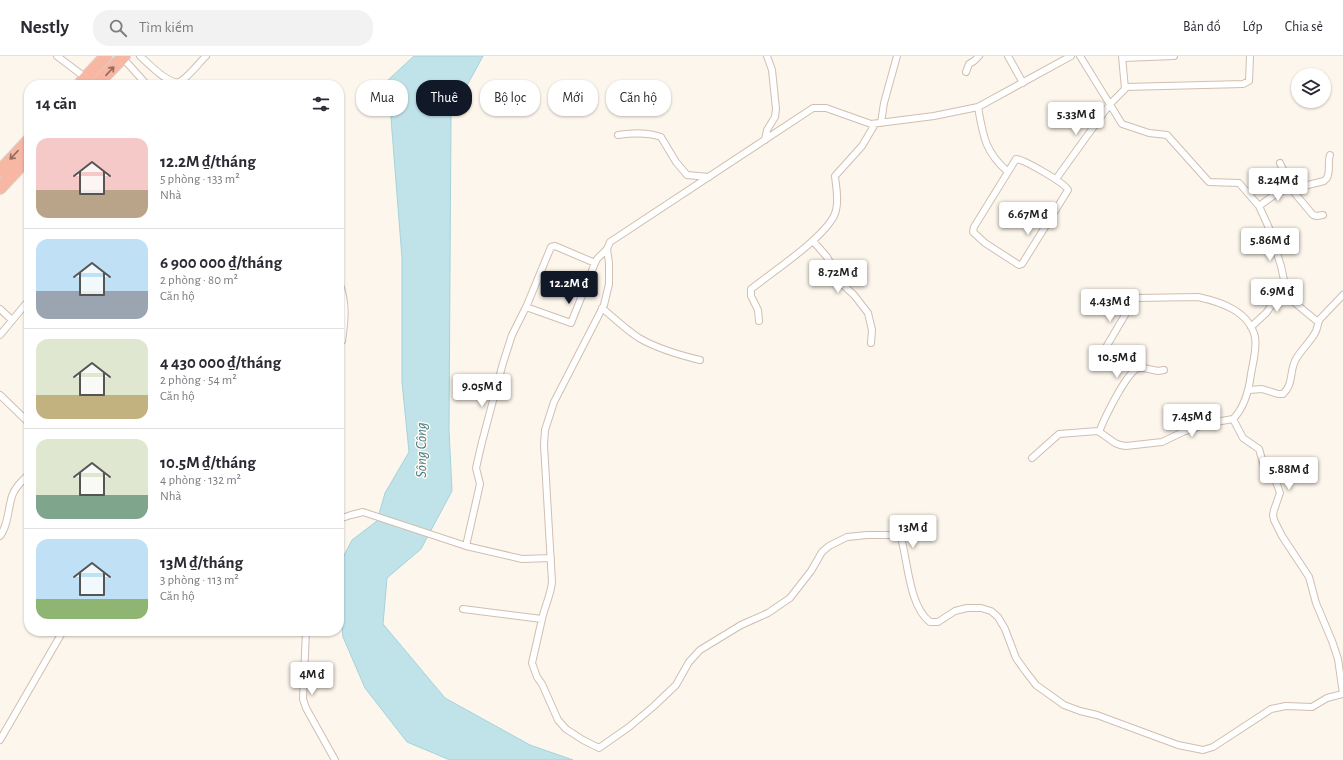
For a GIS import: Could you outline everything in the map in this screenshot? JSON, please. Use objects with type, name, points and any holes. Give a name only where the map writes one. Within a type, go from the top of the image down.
[{"type":"highway","points":[[85,80],[106,56]]},
{"type":"highway","points":[[101,80],[123,57]]},
{"type":"highway","points":[[0,171],[24,145]]},
{"type":"highway","points":[[0,188],[24,162]]},
{"type":"street","points":[[57,56],[81,80]]},
{"type":"street","points":[[182,80],[206,56]]},
{"type":"street","points":[[765,140],[767,130],[775,117],[776,109],[772,70],[767,56]]},
{"type":"street","points":[[759,320],[758,310],[751,296],[751,289],[813,241],[833,220],[838,197],[835,176],[862,146],[878,123],[897,56]]},
{"type":"street","points":[[966,72],[968,64],[979,56]]},
{"type":"street","points":[[1008,56],[1023,83]]},
{"type":"street","points":[[526,307],[571,323],[595,263],[607,249],[610,242],[813,108],[826,108],[871,124],[934,116],[978,108],[1071,56]]},
{"type":"street","points":[[1080,56],[1122,124],[1149,133],[1167,135],[1209,182],[1239,183],[1259,206],[1269,228],[1281,266],[1287,294],[1290,299],[1318,322]]},
{"type":"street","points":[[1056,179],[1110,104],[1125,87],[1123,57],[1174,56]]},
{"type":"street","points":[[1125,87],[1243,84],[1249,81],[1250,56]]},
{"type":"street","points":[[123,57],[143,80]]},
{"type":"street","points":[[143,57],[167,80]]},
{"type":"street","points":[[978,108],[983,138],[987,148],[995,159],[1008,172]]},
{"type":"street","points":[[618,135],[646,133],[661,137],[676,162],[687,175],[709,177]]},
{"type":"street","points":[[1259,206],[1277,192],[1324,181],[1329,176],[1328,162],[1330,155]]},
{"type":"street","points":[[1016,159],[1019,159],[1056,179],[1067,188],[1066,193],[1022,264],[1019,265],[985,243],[973,232],[974,227],[1008,172],[1016,159]]},
{"type":"street","points":[[1280,163],[1291,188],[1314,215],[1323,215]]},
{"type":"street","points":[[813,241],[827,257],[841,283],[854,295],[868,313],[872,330],[871,343]]},
{"type":"street","points":[[466,546],[480,484],[476,468],[512,335],[526,307],[552,246],[595,263]]},
{"type":"street","points":[[607,249],[610,284],[602,308],[554,402],[545,430],[544,445],[552,582],[532,663],[537,677],[542,684],[558,720],[566,729],[582,740],[599,748],[634,723],[676,685],[689,662],[700,650],[741,625],[768,613],[790,598],[811,571],[822,552],[829,546],[847,538],[867,535],[891,535],[901,538],[905,553],[908,577],[915,598],[921,612],[930,622],[938,622],[955,611],[967,608],[981,608],[991,611],[998,617],[1005,629],[1016,658],[1036,685],[1051,696],[1064,705],[1080,711],[1098,715],[1178,745],[1203,750],[1219,744],[1271,710],[1286,706],[1312,707],[1327,698],[1343,694],[1338,659],[1316,604],[1309,577],[1282,536],[1274,520],[1274,510],[1280,493],[1275,479],[1264,466],[1259,449],[1243,438],[1233,419]]},
{"type":"street","points":[[1251,327],[1267,312],[1285,284]]},
{"type":"street","points":[[1249,390],[1262,390],[1283,394],[1287,390],[1290,385],[1295,360],[1316,332],[1318,322],[1343,295]]},
{"type":"street","points":[[1032,458],[1059,434],[1099,432],[1115,443],[1126,446],[1162,442],[1183,432],[1210,423],[1233,419],[1239,412],[1249,390],[1255,349],[1251,327],[1239,312],[1232,308],[1198,297],[1136,298],[1129,304],[1125,315],[1102,354]]},
{"type":"street","points":[[344,298],[344,326]]},
{"type":"street","points":[[0,335],[24,306]]},
{"type":"street","points":[[602,308],[639,338],[664,350],[700,360]]},
{"type":"street","points":[[0,309],[12,320]]},
{"type":"street","points":[[1099,432],[1114,401],[1132,372],[1139,367],[1158,371],[1164,370]]},
{"type":"street","points":[[0,395],[24,418]]},
{"type":"street","points":[[0,536],[5,526],[12,495],[17,486],[24,479]]},
{"type":"street","points":[[344,517],[363,512],[466,546],[522,559],[551,558]]},
{"type":"street","points":[[463,609],[542,619]]},
{"type":"street","points":[[0,740],[60,636]]},
{"type":"street","points":[[306,636],[303,699],[306,708],[335,760]]},
{"type":"water","name":"Sông Công","points":[[414,56],[483,56],[470,80],[416,80],[416,116],[451,116],[449,430],[452,491],[421,549],[387,578],[383,624],[445,698],[530,745],[573,760],[450,760],[407,742],[365,688],[343,637],[344,555],[352,540],[377,521],[385,493],[409,452],[402,382],[402,258],[391,116],[408,116],[408,80],[388,80]]}]
